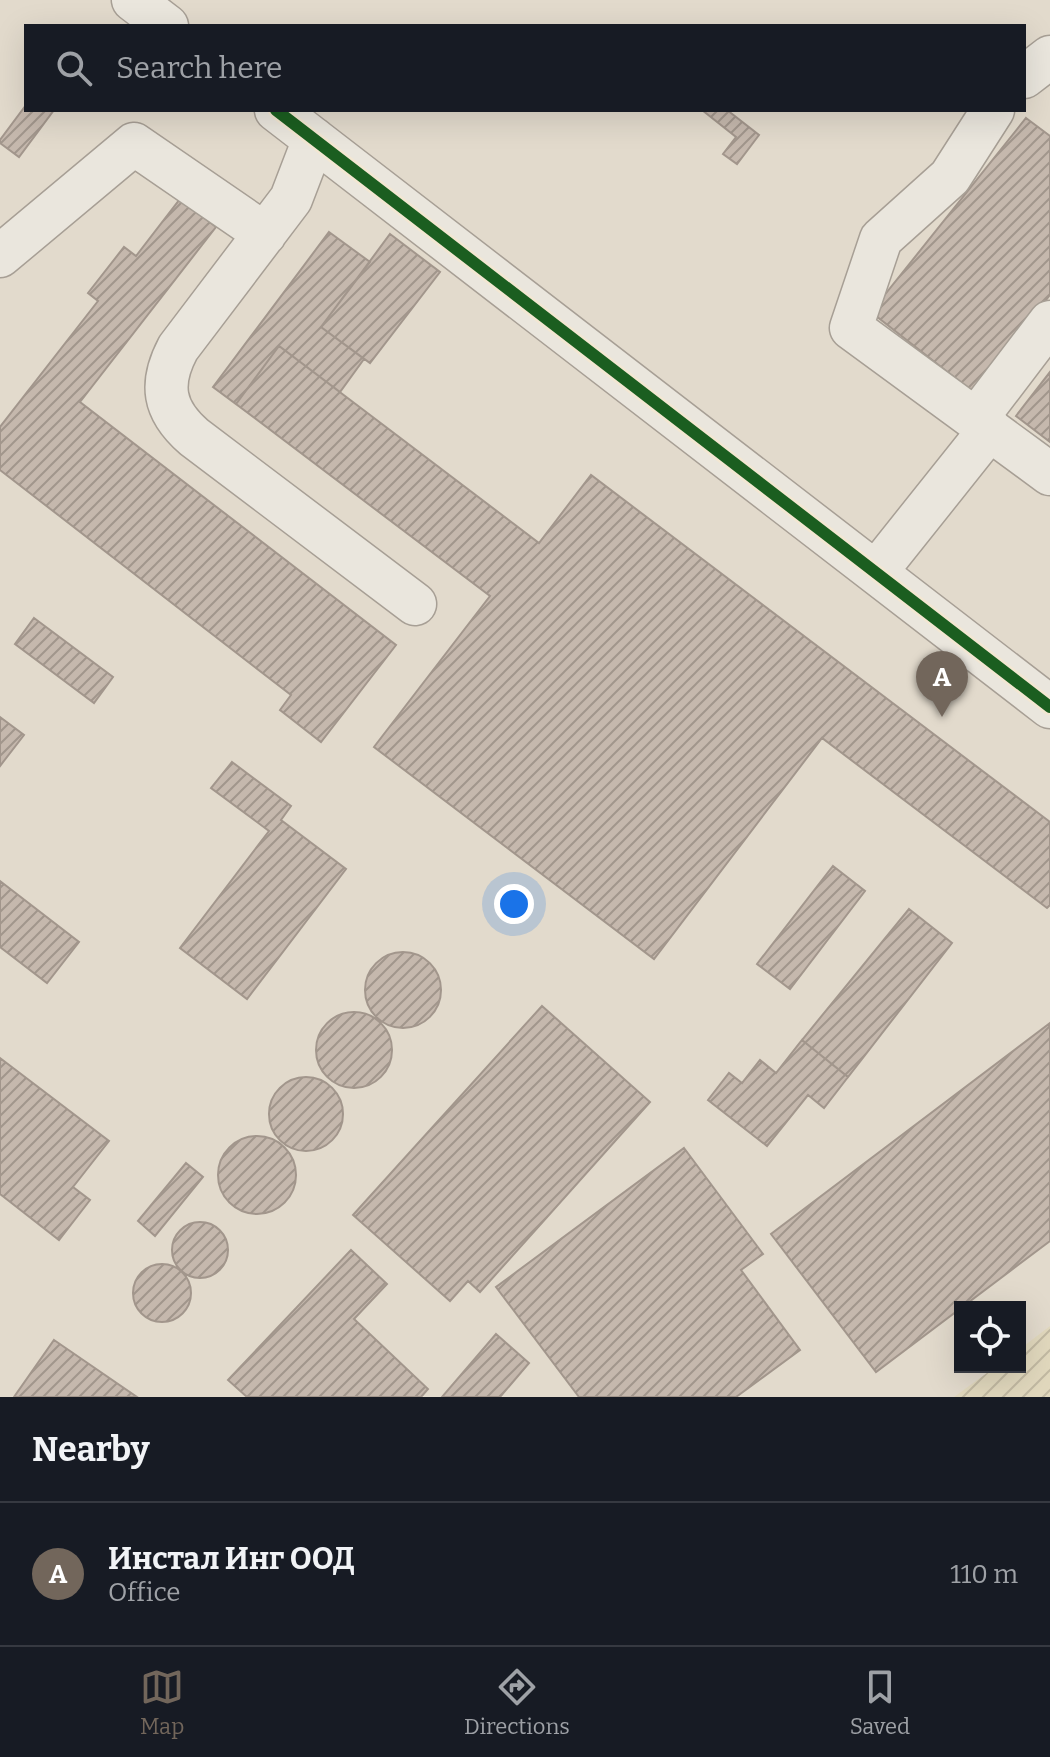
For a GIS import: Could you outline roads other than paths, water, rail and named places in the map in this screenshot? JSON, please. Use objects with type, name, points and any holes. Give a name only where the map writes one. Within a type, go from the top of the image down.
[{"type":"street","points":[[133,0],[164,24]]},
{"type":"street","points":[[1026,78],[1050,57]]},
{"type":"street","points":[[1026,82],[1050,100]]},
{"type":"street","points":[[279,112],[1050,707]]},
{"type":"street","points":[[992,112],[950,177],[881,239],[851,328],[1050,474]]},
{"type":"street","points":[[314,139],[291,199],[178,348],[169,366],[166,386],[169,406],[179,424],[194,437],[415,604]]},
{"type":"street","points":[[0,256],[134,144],[265,234]]},
{"type":"street","points":[[876,572],[983,424],[1050,322]]},
{"type":"place","name":"Инстал Инг ООД","points":[[942,717]]}]
